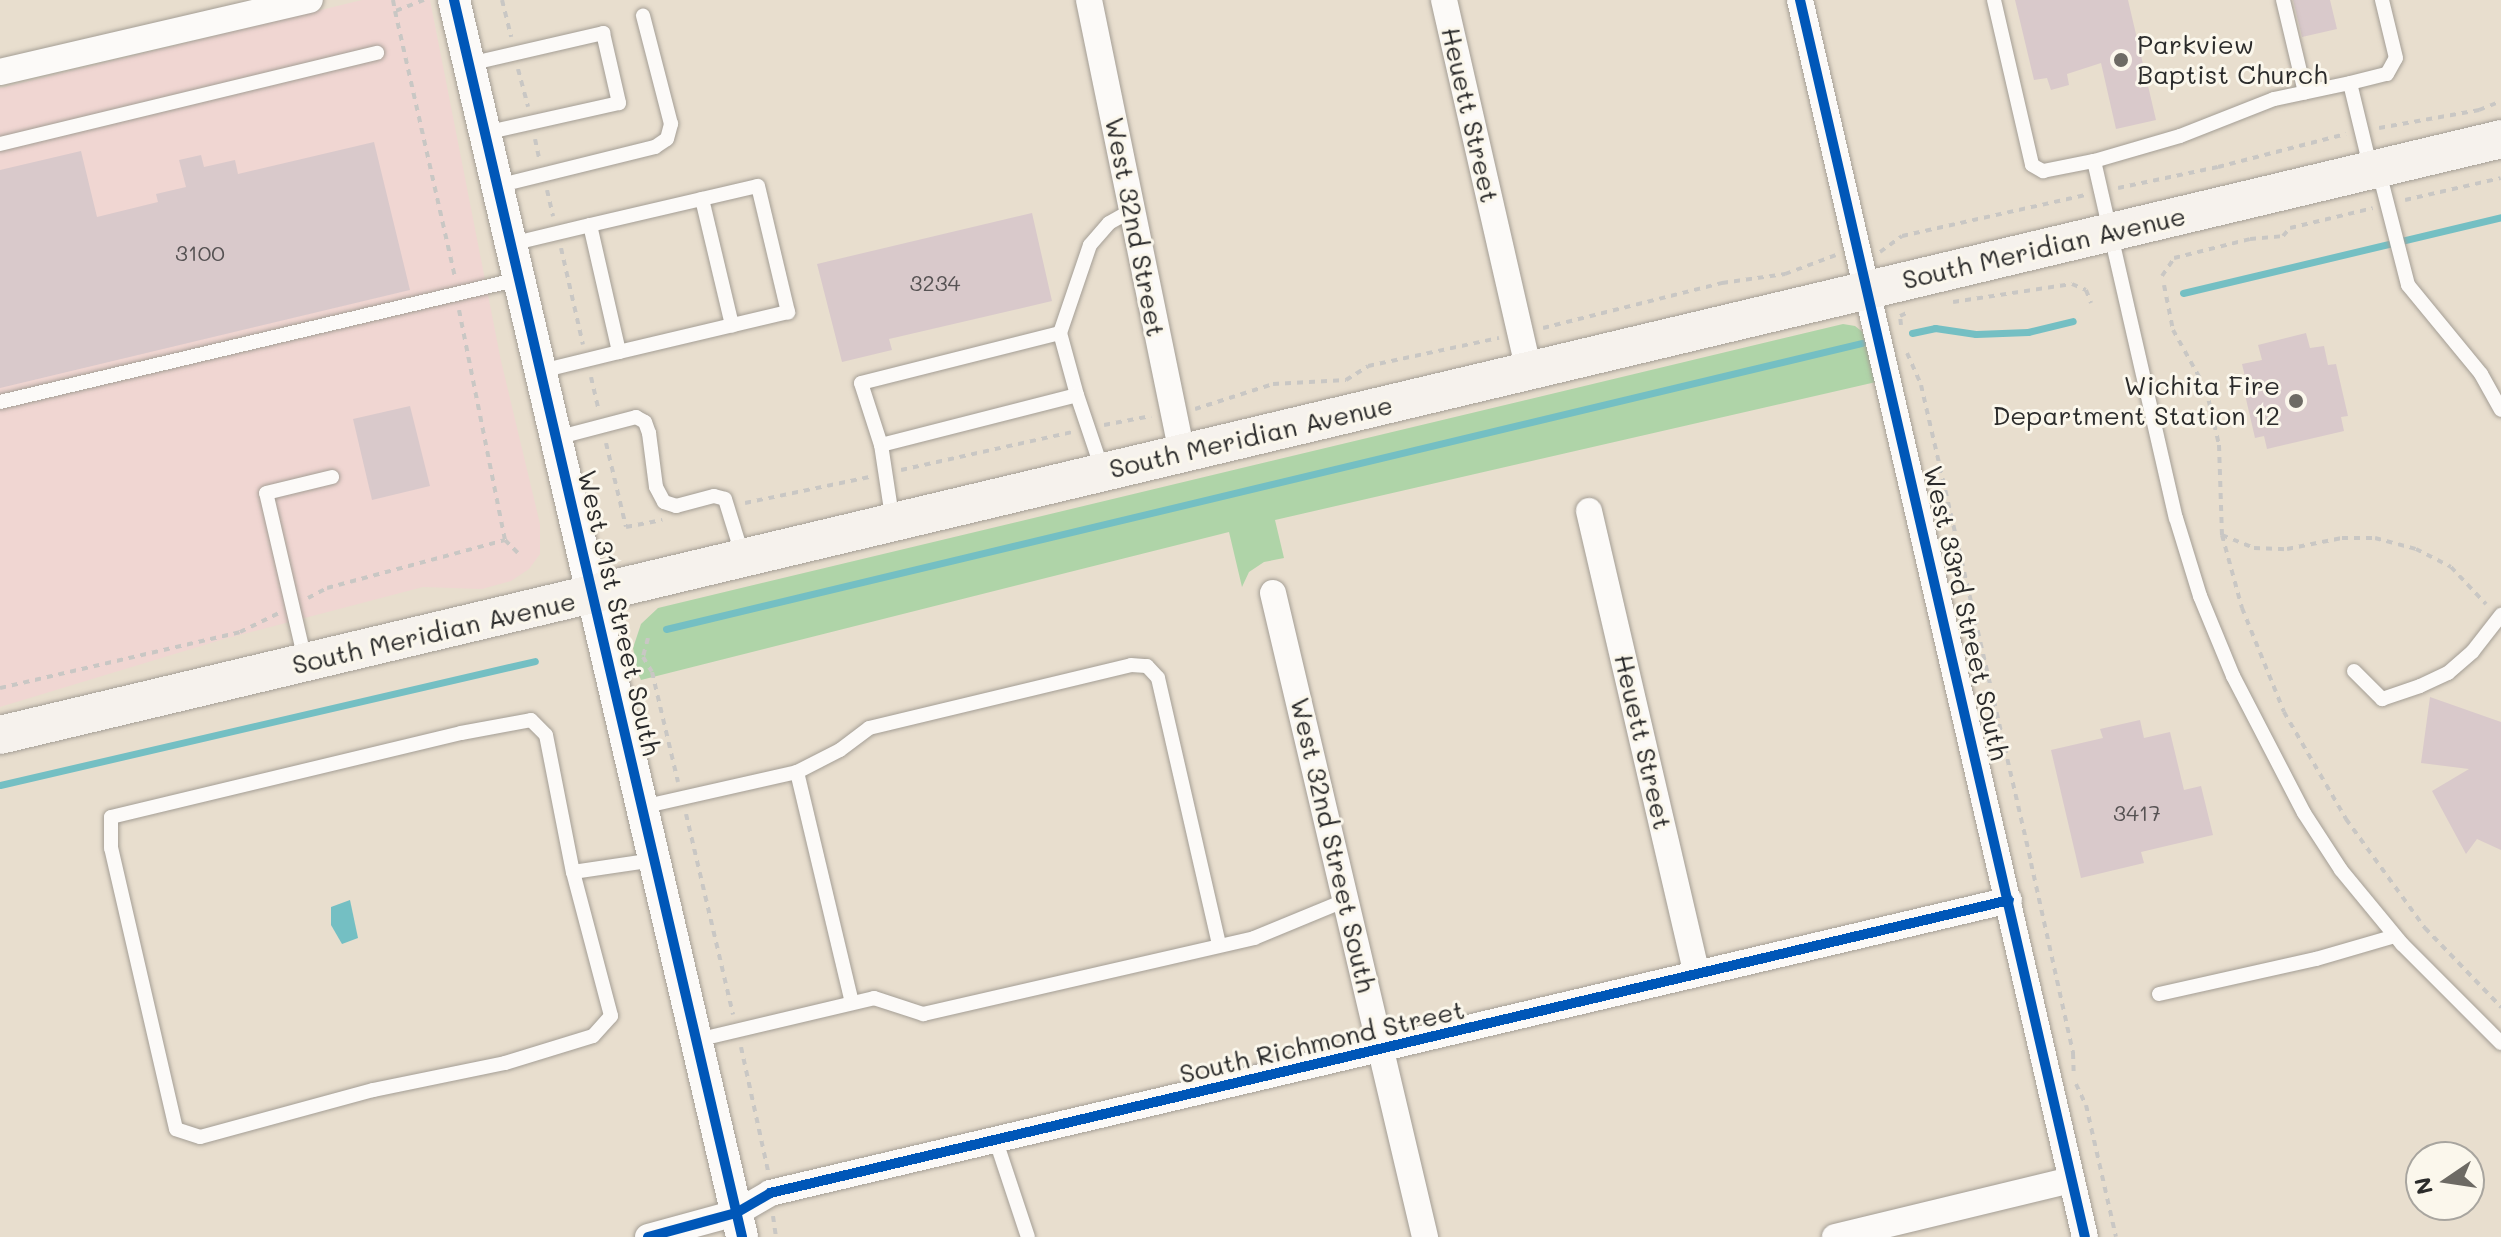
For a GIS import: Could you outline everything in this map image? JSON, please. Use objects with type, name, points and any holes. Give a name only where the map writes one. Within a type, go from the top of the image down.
[{"type":"main road","name":"South Meridian Avenue","points":[[0,735],[1529,370],[1864,272],[2111,232],[2501,139]]},
{"type":"street","points":[[0,72],[310,0]]},
{"type":"street","name":"West 31st Street South","points":[[454,0],[739,1225]]},
{"type":"street","name":"West 32nd Street","points":[[1089,0],[1182,453]]},
{"type":"street","name":"Heuett Street","points":[[1444,0],[1529,370]]},
{"type":"street","name":"West 33rd Street South","points":[[1800,0],[2085,1237]]},
{"type":"street","name":"Heuett Street","points":[[1589,511],[1697,974]]},
{"type":"street","name":"West 32nd Street South","points":[[1273,593],[1425,1237]]},
{"type":"street","name":"South Richmond Street","points":[[648,1237],[739,1225],[770,1193],[2009,900]]},
{"type":"street","points":[[1835,1237],[2071,1180]]},
{"type":"lane","points":[[1994,0],[2032,165],[2043,171],[2094,161],[2180,136],[2274,99],[2387,74],[2396,58],[2382,0]]},
{"type":"lane","points":[[2283,0],[2305,92]]},
{"type":"lane","points":[[497,186],[655,147],[667,139],[671,124],[643,16]]},
{"type":"lane","points":[[469,64],[603,33],[619,103],[485,133]]},
{"type":"lane","points":[[0,144],[377,53]]},
{"type":"lane","points":[[2350,83],[2408,285],[2481,374],[2501,410]]},
{"type":"lane","points":[[2094,161],[2176,518],[2200,596],[2233,676],[2304,813],[2341,870],[2395,936],[2501,1043]]},
{"type":"lane","points":[[511,244],[758,186],[775,256],[788,312],[541,371]]},
{"type":"lane","points":[[702,199],[732,325]]},
{"type":"lane","points":[[1103,472],[1060,333],[1090,245],[1109,223],[1131,211]]},
{"type":"lane","points":[[590,225],[619,352]]},
{"type":"lane","points":[[0,402],[519,279]]},
{"type":"lane","points":[[893,523],[881,445],[861,383],[1060,333]]},
{"type":"lane","points":[[881,445],[1077,395]]},
{"type":"lane","points":[[556,438],[636,417],[645,422],[656,487],[664,502],[676,506],[714,496],[725,499],[744,559]]},
{"type":"lane","points":[[305,663],[266,493],[332,477]]},
{"type":"lane","points":[[2354,671],[2382,699],[2420,686],[2448,673],[2473,651],[2499,619]]},
{"type":"lane","points":[[642,807],[797,772],[840,750],[869,728],[1131,665],[1147,666],[1158,678],[1219,945]]},
{"type":"lane","points":[[531,720],[546,735],[573,872],[611,1016],[593,1036],[505,1063],[373,1090],[200,1137],[176,1129],[111,848],[111,817],[461,733],[531,720]]},
{"type":"lane","points":[[797,772],[852,1002]]},
{"type":"lane","points":[[573,872],[654,860]]},
{"type":"lane","points":[[696,1041],[874,998],[923,1014],[1254,938],[1346,900]]},
{"type":"lane","points":[[2159,994],[2316,959],[2395,936]]},
{"type":"lane","points":[[996,1141],[1028,1237]]},
{"type":"path","points":[[393,0],[453,258],[462,333],[505,540],[518,553]]},
{"type":"path","points":[[395,11],[424,0]]},
{"type":"path","points":[[502,0],[626,527],[670,518]]},
{"type":"path","points":[[729,506],[1088,429],[1202,408],[1273,384],[1346,380],[1368,366],[1520,333],[1722,283],[1785,274],[1827,255],[1864,272],[1878,253],[1902,236],[2362,131],[2479,110],[2501,101]]},
{"type":"path","points":[[2162,276],[2174,258],[2250,239],[2283,236],[2290,228],[2501,178]]},
{"type":"path","points":[[1940,304],[2072,284],[2086,290],[2091,303]]},
{"type":"path","points":[[2164,285],[2173,330],[2206,389],[2219,445],[2222,535],[2242,608],[2284,712],[2346,819],[2425,928],[2501,1007]]},
{"type":"path","points":[[1901,329],[1900,316],[1912,311]]},
{"type":"path","points":[[1902,343],[1921,385],[2044,921],[2073,1053],[2074,1079],[2086,1105],[2116,1237]]},
{"type":"path","points":[[2222,535],[2254,548],[2287,549],[2342,538],[2375,538],[2416,549],[2451,567],[2481,594],[2499,619]]},
{"type":"path","points":[[0,688],[240,632],[327,588],[505,540]]},
{"type":"path","points":[[648,638],[643,657],[652,672],[767,1159],[776,1237]]},
{"type":"shaded area","points":[[362,0],[430,0],[501,361],[540,524],[540,554],[529,569],[511,581],[482,589],[423,587],[224,639],[0,707],[0,88]]},
{"type":"green space","points":[[1843,324],[1855,326],[1864,333],[1876,382],[1275,520],[1284,558],[1264,562],[1249,572],[1242,587],[1229,532],[641,680],[638,673],[633,648],[641,624],[658,608]]},
{"type":"water","points":[[350,900],[358,938],[342,944],[331,925],[331,907]]},
{"type":"building","points":[[2015,0],[2128,0],[2156,120],[2116,129],[2101,63],[2067,74],[2069,85],[2051,90],[2047,78],[2034,80]]},
{"type":"building","points":[[2293,0],[2330,0],[2337,29],[2302,37]]},
{"type":"building","points":[[374,142],[410,290],[0,388],[0,170],[81,151],[97,217],[158,202],[156,194],[186,187],[179,160],[201,155],[204,167],[235,160],[238,174]]},
{"type":"building","points":[[1032,213],[1052,301],[889,339],[892,350],[842,362],[817,264]]},
{"type":"building","name":"Wichita Fire Department Station 12","points":[[2306,333],[2310,348],[2324,346],[2328,365],[2336,364],[2348,416],[2341,417],[2344,431],[2267,449],[2264,436],[2255,438],[2243,386],[2247,385],[2242,364],[2262,360],[2258,345]]},
{"type":"building","points":[[410,406],[430,486],[372,500],[353,419]]},
{"type":"building","points":[[2430,697],[2501,722],[2501,850],[2477,839],[2466,854],[2432,791],[2469,769],[2421,763]]},
{"type":"building","points":[[2140,720],[2144,738],[2170,732],[2184,790],[2201,786],[2213,835],[2141,852],[2144,863],[2081,878],[2051,750],[2103,738],[2100,729]]},
{"type":"waterway","points":[[2183,293],[2501,217]]},
{"type":"waterway","points":[[1912,333],[1935,328],[1976,334],[2028,332],[2073,321]]},
{"type":"waterway","points":[[666,629],[1862,343]]},
{"type":"waterway","points":[[0,785],[535,661]]},
{"type":"cycle path","points":[[454,0],[742,1237]]},
{"type":"cycle path","points":[[1800,0],[2085,1237]]},
{"type":"cycle path","points":[[648,1237],[736,1213],[770,1193],[2009,900]]},
{"type":"place","name":"Parkview Baptist Church","points":[[2121,60]]},
{"type":"place","name":"Wichita Fire Department Station 12","points":[[2296,401]]}]
